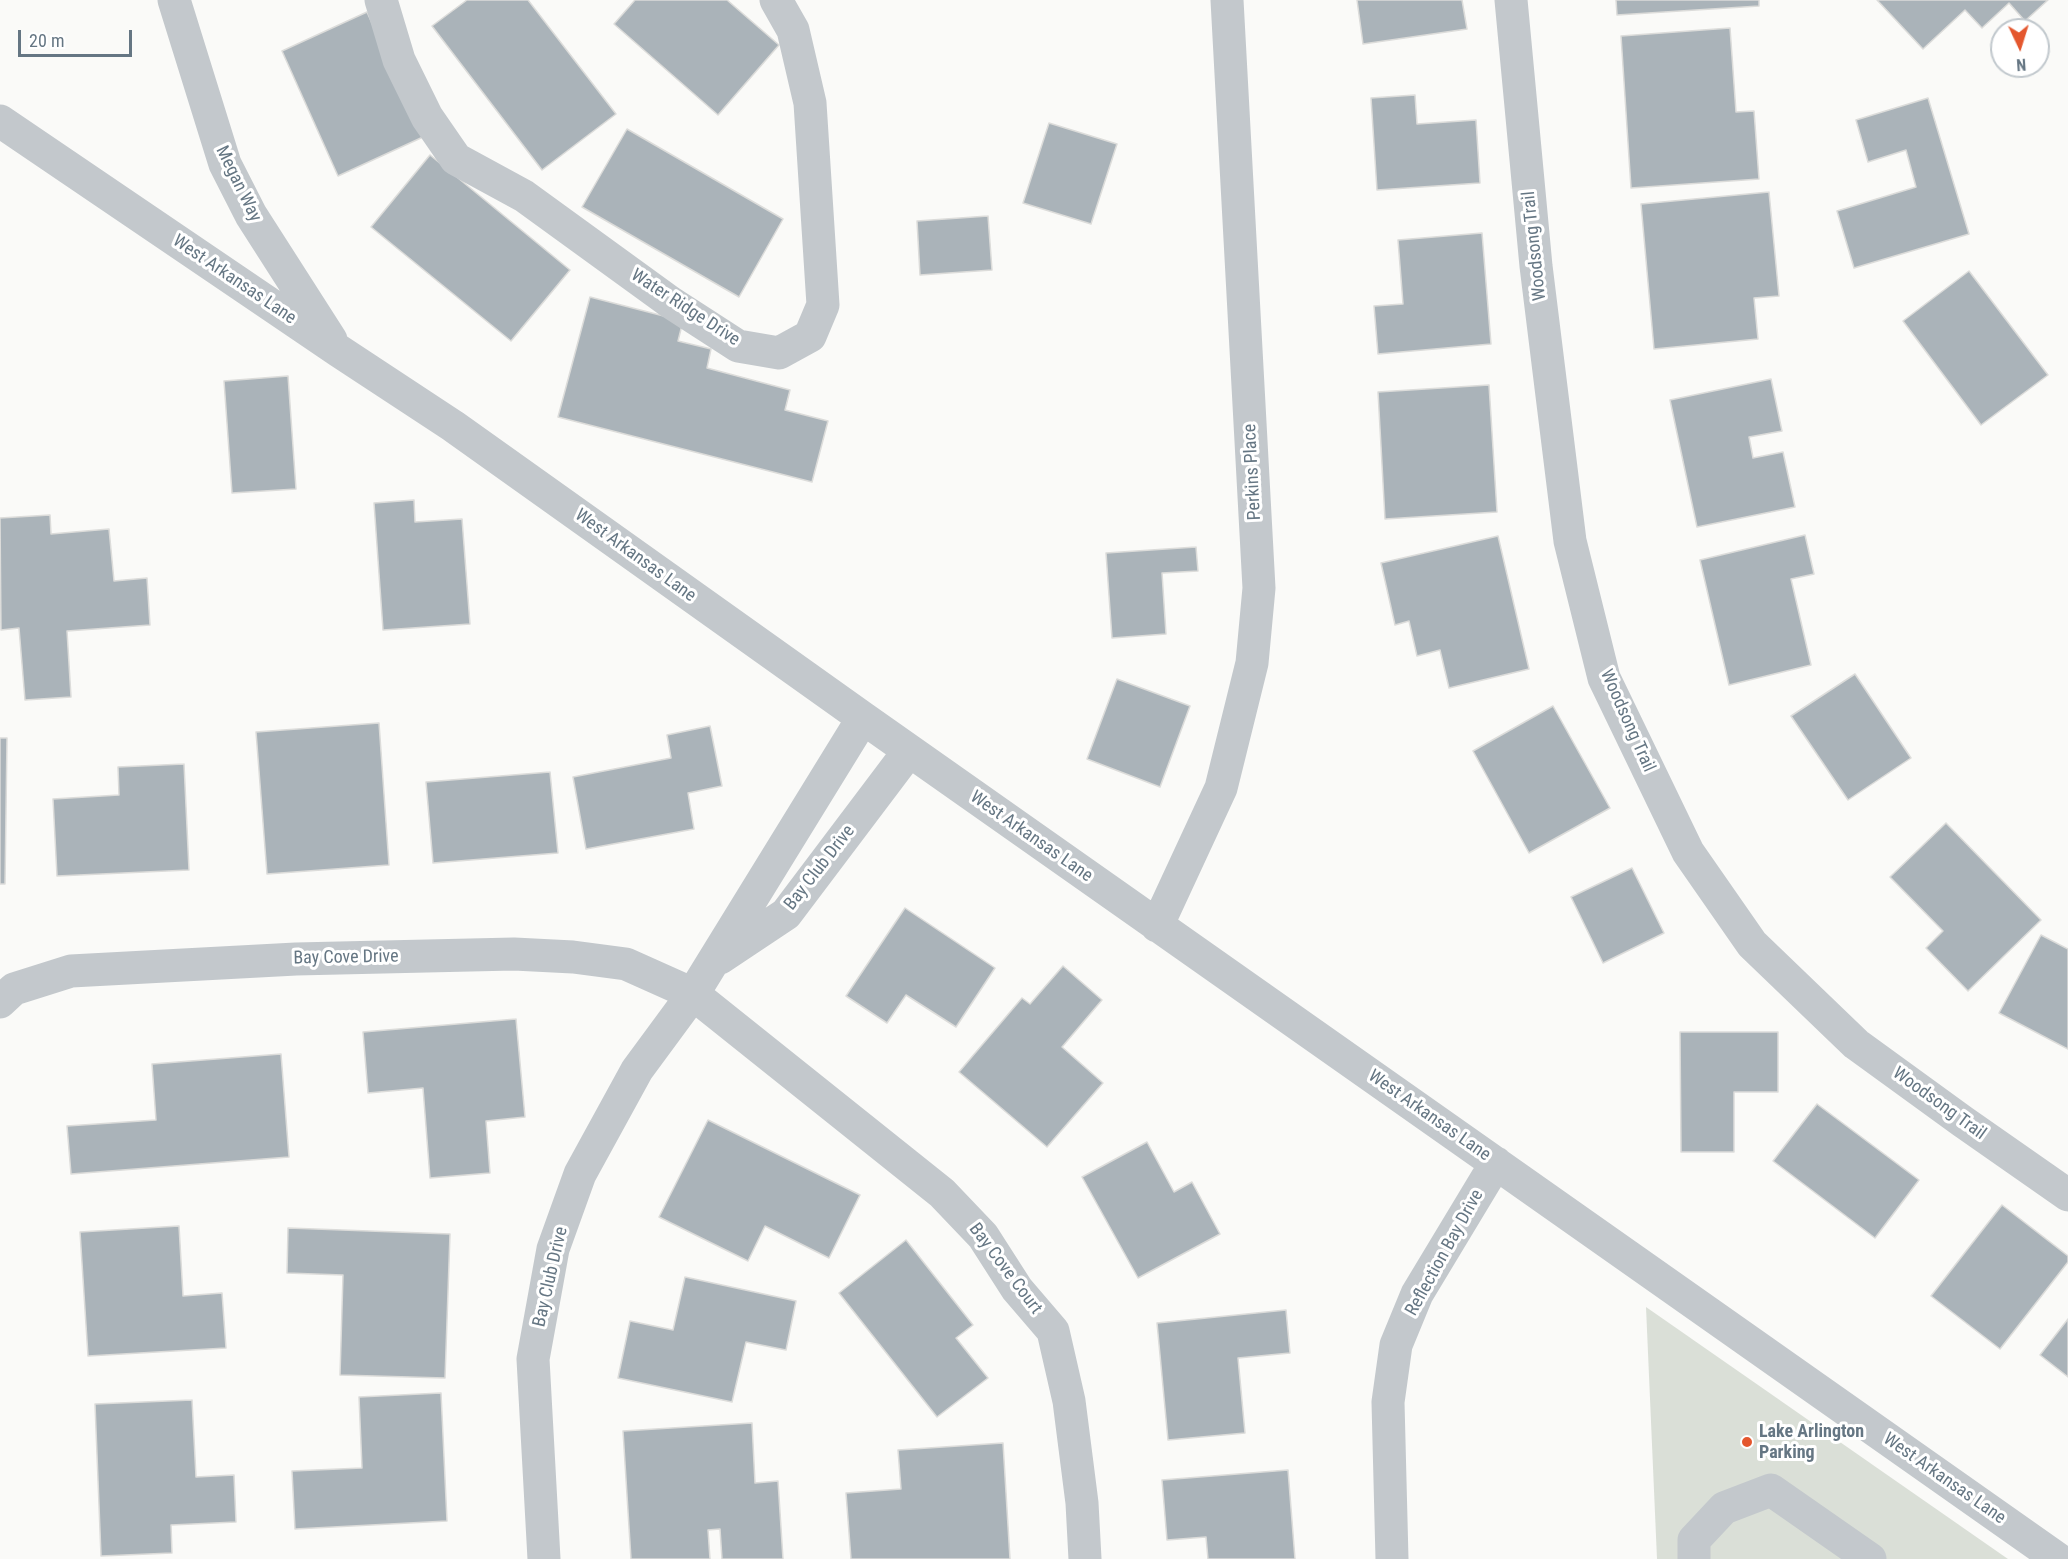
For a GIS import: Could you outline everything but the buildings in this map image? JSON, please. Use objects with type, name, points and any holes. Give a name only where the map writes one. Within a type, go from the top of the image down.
[{"type":"street","name":"Megan Way","points":[[174,0],[225,164],[251,215],[339,351]]},
{"type":"street","name":"Water Ridge Drive","points":[[381,0],[399,60],[427,117],[456,159],[524,196],[670,302],[738,346],[779,353],[810,336],[823,305],[810,103],[793,30],[776,0]]},
{"type":"street","name":"Perkins Place","points":[[1157,926],[1221,788],[1252,663],[1259,588],[1227,0]]},
{"type":"street","name":"Woodsong Trail","points":[[1511,0],[1536,266],[1570,541],[1604,678],[1689,852],[1752,944],[1857,1044],[2068,1195]]},
{"type":"street","name":"West Arkansas Lane","points":[[0,122],[453,426],[909,751],[2058,1559]]},
{"type":"street","name":"Bay Club Drive","points":[[543,1559],[534,1359],[553,1249],[580,1174],[637,1070],[693,994],[863,718]]},
{"type":"street","name":"Bay Club Drive","points":[[711,964],[786,914],[909,751]]},
{"type":"street","name":"Bay Cove Drive","points":[[0,1002],[14,989],[71,971],[296,959],[514,954],[573,957],[626,964],[693,994]]},
{"type":"street","name":"Bay Cove Court","points":[[693,994],[942,1194],[983,1236],[1017,1289],[1053,1331],[1070,1401],[1082,1503],[1085,1559]]},
{"type":"street","name":"Reflection Bay Drive","points":[[1392,1559],[1388,1402],[1396,1345],[1417,1294],[1496,1163]]},
{"type":"street","points":[[1694,1559],[1694,1540],[1724,1508],[1771,1490],[1870,1559]]},
{"type":"shaded area","name":"Lake Arlington Parking","points":[[1646,1307],[2008,1559],[1657,1559]]},
{"type":"place","name":"Lake Arlington Parking","points":[[1747,1442]]}]
